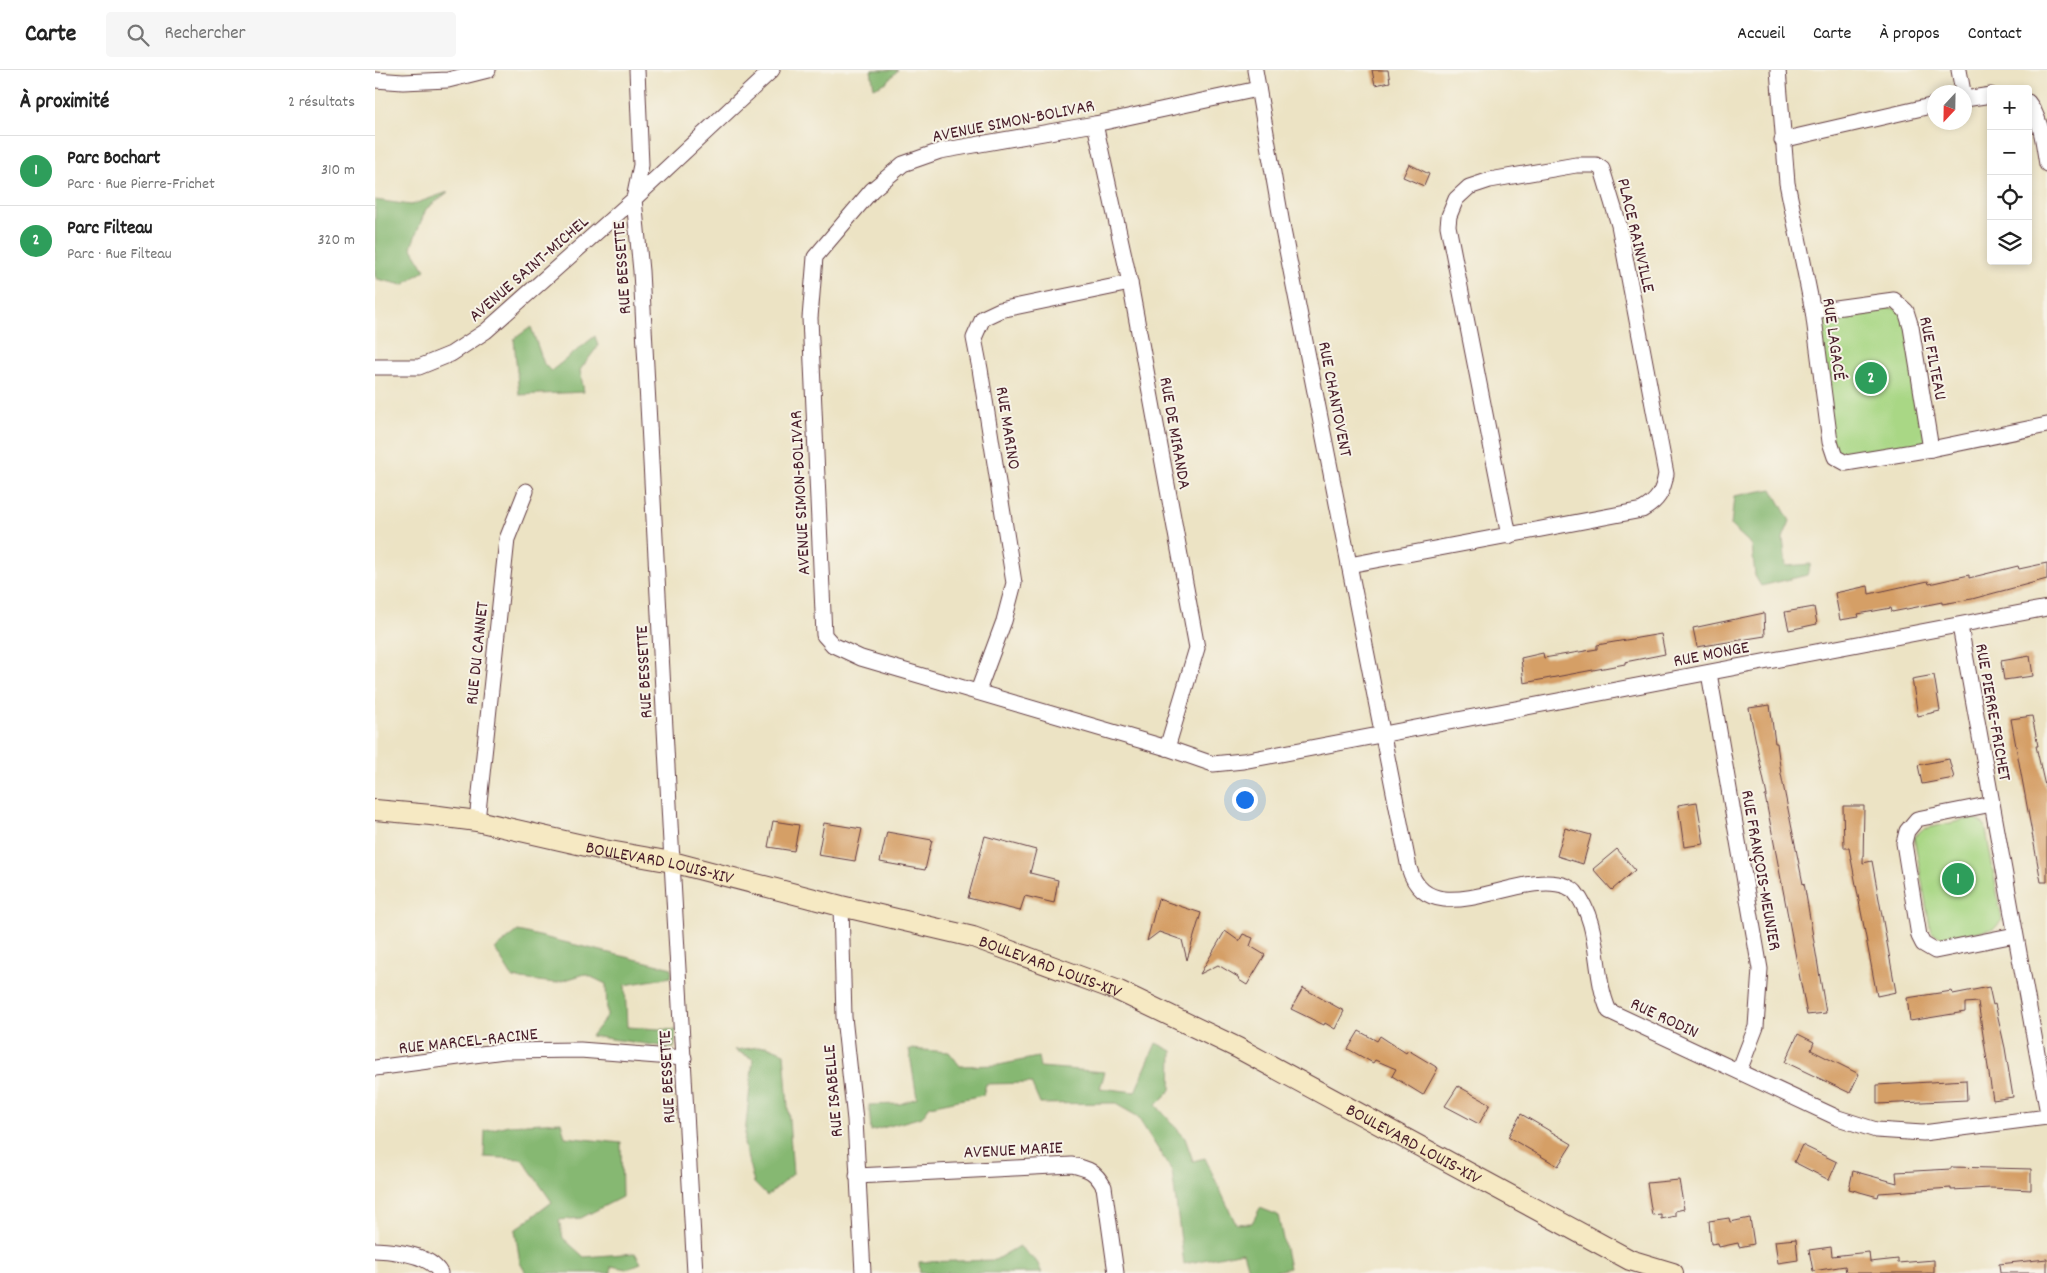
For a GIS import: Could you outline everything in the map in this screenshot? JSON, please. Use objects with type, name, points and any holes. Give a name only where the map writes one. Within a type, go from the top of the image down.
[{"type":"main road","name":"BOULEVARD LOUIS-XIV","points":[[375,810],[431,815],[477,822],[604,850],[672,862],[841,906],[973,936],[1119,991],[1238,1048],[1627,1266],[1673,1273]]},
{"type":"street","points":[[375,80],[403,82],[488,70]]},
{"type":"street","name":"RUE BESSETTE","points":[[637,70],[641,165],[634,199],[641,271],[695,1273]]},
{"type":"street","name":"AVENUE SAINT-MICHEL","points":[[375,367],[419,367],[451,354],[486,331],[634,199],[772,70]]},
{"type":"street","name":"RUE CHANTOVENT","points":[[1255,70],[1283,230],[1383,735]]},
{"type":"street","name":"RUE LAGACÉ","points":[[1778,70],[1782,140],[1787,183],[1813,311],[1830,442],[1835,457],[1845,463],[1931,449],[2047,425]]},
{"type":"street","points":[[1959,70],[1962,85]]},
{"type":"street","name":"AVENUE SIMON-BOLIVAR","points":[[1258,90],[1095,124],[940,151],[903,164],[872,190],[815,257],[810,318],[824,635],[833,644],[861,658],[978,691],[1167,748],[1213,764],[1243,761],[1383,735]]},
{"type":"street","points":[[1972,98],[1987,96]]},
{"type":"street","points":[[1782,140],[1927,107]]},
{"type":"street","points":[[2032,107],[2040,125],[2047,164]]},
{"type":"street","name":"RUE DE MIRANDA","points":[[1095,124],[1130,283],[1197,648],[1167,748]]},
{"type":"street","name":"PLACE RAINVILLE","points":[[1349,565],[1509,536],[1642,510],[1653,504],[1664,487],[1666,474],[1619,225],[1602,169],[1596,165],[1576,164],[1490,180],[1469,187],[1456,199],[1449,216],[1448,226],[1509,536]]},
{"type":"street","name":"RUE MARINO","points":[[978,691],[1004,621],[1014,583],[974,338],[983,318],[1000,310],[1130,283]]},
{"type":"street","name":"RUE FILTEAU","points":[[1813,311],[1894,300],[1906,311],[1911,328],[1931,449]]},
{"type":"street","name":"RUE DU CANNET","points":[[477,822],[507,539],[526,491]]},
{"type":"street","name":"RUE MONGE","points":[[1383,735],[2047,608]]},
{"type":"street","name":"RUE PIERRE-FRICHET","points":[[1959,626],[2047,1108]]},
{"type":"street","name":"RUE FRANÇOIS-MEUNIER","points":[[1709,673],[1760,969],[1756,1027],[1739,1071]]},
{"type":"street","name":"RUE RODIN","points":[[1383,735],[1409,868],[1413,881],[1422,892],[1437,898],[1454,900],[1543,882],[1559,884],[1574,890],[1589,913],[1599,985],[1609,1011],[1838,1118],[1876,1130],[1923,1134],[2047,1117]]},
{"type":"street","name":"RUE PIERRE-FRICHET","points":[[1992,804],[1917,819],[1907,831],[1904,843],[1919,936],[1923,944],[1935,950],[2015,935]]},
{"type":"street","name":"RUE ISABELLE","points":[[841,906],[844,1017],[855,1120],[863,1273]]},
{"type":"street","name":"RUE MARCEL-RACINE","points":[[375,1068],[504,1051],[580,1050],[684,1058]]},
{"type":"street","name":"AVENUE MARIE","points":[[857,1176],[1072,1165],[1088,1169],[1098,1175],[1104,1186],[1116,1273]]},
{"type":"street","points":[[375,1250],[402,1252],[424,1260],[439,1270],[440,1273]]},
{"type":"green space","points":[[871,70],[898,70],[887,82],[874,88]]},
{"type":"green space","points":[[448,192],[426,209],[411,247],[425,270],[403,285],[377,279],[375,276],[375,200],[411,205]]},
{"type":"green space","points":[[1867,303],[1906,311],[1931,449],[1835,457],[1813,311]]},
{"type":"green space","points":[[531,327],[544,364],[551,371],[595,336],[598,346],[580,370],[584,392],[519,395],[514,339]]},
{"type":"green space","points":[[1772,489],[1790,521],[1783,538],[1786,566],[1811,564],[1807,575],[1761,586],[1755,576],[1752,545],[1731,526],[1734,496]]},
{"type":"green space","points":[[1974,818],[1985,825],[2002,920],[1994,929],[1941,937],[1931,932],[1914,837],[1923,829]]},
{"type":"green space","points":[[518,931],[672,968],[671,977],[625,985],[627,1027],[676,1030],[674,1048],[591,1036],[607,1016],[606,984],[585,974],[555,983],[513,978],[495,949]]},
{"type":"green space","points":[[1156,1043],[1172,1051],[1171,1090],[1156,1105],[1185,1138],[1193,1161],[1205,1158],[1236,1224],[1252,1223],[1260,1208],[1278,1215],[1289,1268],[1269,1273],[1249,1273],[1243,1252],[1184,1264],[1172,1171],[1137,1116],[1114,1103],[1040,1104],[1031,1083],[986,1084],[983,1095],[930,1106],[922,1117],[871,1131],[869,1105],[900,1104],[917,1098],[909,1049],[949,1052],[960,1066],[999,1065],[1038,1057],[1040,1067],[1105,1072],[1100,1088],[1135,1092]]},
{"type":"green space","points":[[767,1046],[784,1053],[793,1174],[767,1196],[754,1183],[744,1144],[753,1059],[735,1050]]},
{"type":"green space","points":[[561,1122],[565,1137],[621,1143],[622,1197],[581,1218],[559,1220],[563,1238],[584,1257],[635,1253],[641,1263],[626,1269],[611,1266],[611,1273],[526,1273],[520,1263],[515,1230],[552,1202],[522,1159],[484,1157],[485,1131],[508,1125]]},
{"type":"green space","points":[[1019,1246],[1037,1262],[1042,1273],[920,1273],[919,1262],[995,1260]]},
{"type":"building","points":[[1372,70],[1388,70],[1390,82],[1375,85]]},
{"type":"building","points":[[1409,164],[1429,174],[1424,186],[1403,177]]},
{"type":"building","points":[[2047,563],[2047,579],[1972,599],[1942,604],[1942,602],[1892,612],[1891,608],[1858,614],[1859,617],[1840,620],[1835,593],[1868,586],[1869,594],[1928,581],[1929,584],[1969,575],[1969,578],[2018,566],[2019,569]]},
{"type":"building","points":[[1814,607],[1817,624],[1789,630],[1785,612]]},
{"type":"building","points":[[1764,613],[1765,636],[1697,647],[1693,628]]},
{"type":"building","points":[[1661,634],[1665,654],[1625,662],[1625,664],[1524,683],[1521,658],[1543,653],[1544,658],[1597,649],[1597,645]]},
{"type":"building","points":[[2030,656],[2033,676],[2004,680],[2001,661]]},
{"type":"building","points":[[1934,675],[1940,711],[1918,716],[1912,679]]},
{"type":"building","points":[[1770,705],[1775,743],[1777,743],[1781,774],[1804,883],[1826,1013],[1807,1015],[1749,708]]},
{"type":"building","points":[[2032,716],[2038,746],[2036,746],[2047,795],[2047,882],[2041,882],[2011,719]]},
{"type":"building","points":[[1949,759],[1954,778],[1922,784],[1918,765]]},
{"type":"building","points":[[1697,802],[1704,844],[1684,847],[1678,805]]},
{"type":"building","points":[[1843,806],[1864,806],[1863,863],[1872,861],[1896,992],[1877,996],[1849,848],[1844,848]]},
{"type":"building","points":[[773,821],[799,825],[794,851],[768,847]]},
{"type":"building","points":[[824,823],[862,829],[855,861],[818,855]]},
{"type":"building","points":[[1565,828],[1591,835],[1583,864],[1557,856]]},
{"type":"building","points":[[887,832],[932,840],[925,870],[880,862]]},
{"type":"building","points":[[985,836],[1036,850],[1030,873],[1058,880],[1054,903],[1025,896],[1020,911],[968,898]]},
{"type":"building","points":[[1617,849],[1635,870],[1612,890],[1593,869]]},
{"type":"building","points":[[1158,899],[1201,913],[1187,960],[1182,940],[1159,932],[1147,941]]},
{"type":"building","points":[[1225,931],[1239,941],[1243,934],[1253,938],[1250,946],[1265,955],[1247,985],[1218,965],[1200,974]]},
{"type":"building","points":[[1989,987],[2005,1048],[2013,1097],[1993,1100],[1978,1002],[1965,1003],[1965,1012],[1910,1021],[1907,998],[1952,991],[1953,994]]},
{"type":"building","points":[[1303,988],[1344,1011],[1335,1029],[1291,1009]]},
{"type":"building","points":[[1359,1031],[1377,1041],[1380,1036],[1406,1053],[1408,1050],[1438,1068],[1423,1095],[1392,1076],[1396,1069],[1375,1060],[1373,1063],[1348,1049]]},
{"type":"building","points":[[1798,1034],[1814,1042],[1811,1050],[1859,1074],[1850,1093],[1785,1062]]},
{"type":"building","points":[[1966,1080],[1967,1100],[1877,1104],[1877,1085]]},
{"type":"building","points":[[1458,1086],[1490,1104],[1479,1124],[1445,1106]]},
{"type":"building","points":[[1521,1114],[1572,1144],[1558,1166],[1508,1137]]},
{"type":"building","points":[[1802,1145],[1837,1162],[1829,1180],[1794,1162]]},
{"type":"building","points":[[1951,1167],[2031,1169],[2031,1190],[1991,1188],[1951,1190],[1951,1188],[1879,1193],[1878,1197],[1849,1189],[1853,1171],[1897,1183],[1896,1172],[1951,1169]]},
{"type":"building","points":[[1679,1180],[1684,1209],[1675,1211],[1675,1216],[1661,1219],[1661,1214],[1652,1215],[1647,1183]]},
{"type":"building","points":[[1729,1218],[1730,1222],[1750,1218],[1754,1244],[1739,1247],[1738,1243],[1719,1247],[1718,1243],[1711,1244],[1709,1221]]},
{"type":"building","points":[[1796,1239],[1798,1260],[1778,1263],[1775,1241]]},
{"type":"building","points":[[1831,1247],[1832,1256],[1869,1252],[1870,1262],[1898,1259],[1898,1263],[1934,1260],[1934,1273],[1846,1273],[1845,1266],[1813,1271],[1809,1250]]},
{"type":"building","points":[[2047,1259],[2047,1273],[2000,1273],[1999,1264]]},
{"type":"place","name":"Parc Filteau","points":[[1871,378]]},
{"type":"place","name":"Parc Bochart","points":[[1958,879]]}]
